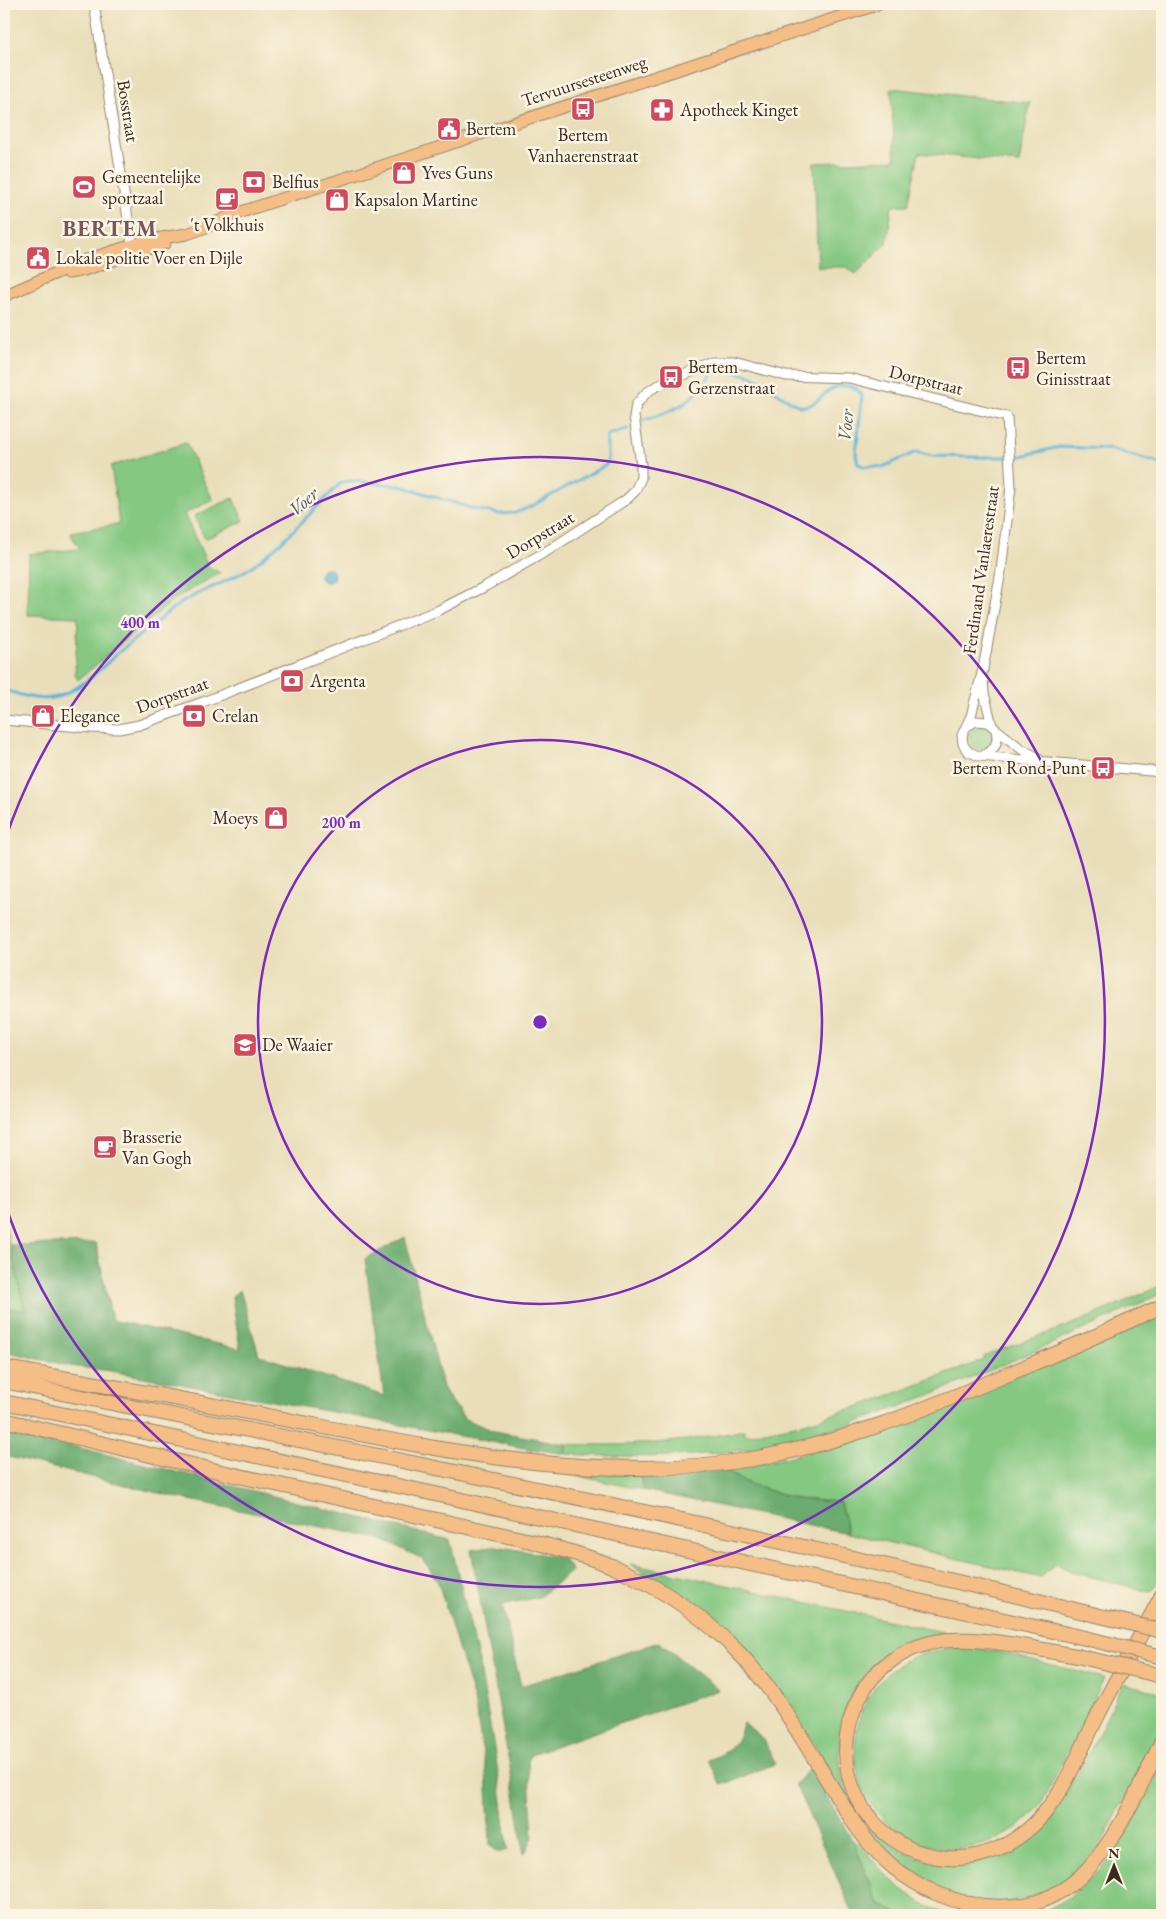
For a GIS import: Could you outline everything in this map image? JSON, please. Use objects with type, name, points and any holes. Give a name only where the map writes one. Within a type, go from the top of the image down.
[{"type":"highway","points":[[4,1368],[196,1402],[377,1438],[455,1450],[570,1465],[619,1468],[672,1466],[756,1458],[848,1436],[898,1419],[968,1391],[1162,1306]]},
{"type":"highway","points":[[4,1381],[415,1463],[594,1501],[948,1579],[1162,1631]]},
{"type":"highway","points":[[4,1402],[416,1490],[1085,1638],[1162,1657]]},
{"type":"highway","points":[[4,1420],[217,1471],[535,1542],[578,1554],[614,1567],[651,1586],[684,1607],[732,1646],[758,1673],[803,1738],[860,1831],[879,1854],[899,1874],[918,1888],[938,1899],[961,1908],[982,1912],[1022,1909],[1064,1890],[1081,1876],[1099,1857],[1122,1821],[1162,1741]]},
{"type":"highway","points":[[1162,1595],[1099,1714],[1058,1794],[1027,1831],[1006,1846],[973,1857],[944,1858],[917,1852],[893,1840],[875,1824],[858,1800],[848,1773],[846,1738],[852,1712],[863,1690],[886,1664],[908,1651],[931,1643],[960,1640],[997,1644],[1077,1656],[1162,1676]]},
{"type":"main road","name":"Tervuursesteenweg","points":[[4,296],[51,276],[84,270],[133,249],[180,238],[237,213],[880,4]]},
{"type":"main road","name":"Tervuursesteenweg","points":[[4,287],[34,282]]},
{"type":"street","name":"Bosstraat","points":[[94,4],[133,249]]},
{"type":"street","name":"Dorpstraat","points":[[4,720],[104,729],[132,727],[203,702],[412,622],[486,586],[552,548],[631,496],[638,486],[641,472],[634,416],[636,405],[652,389],[710,364],[734,362],[786,376],[849,378],[1007,417]]},
{"type":"street","name":"Ferdinand Vanlaerestraat","points":[[967,726],[983,669],[1007,524],[1011,487],[1007,417]]},
{"type":"street","name":"Ferdinand Vanlaerestraat","points":[[983,669],[984,687],[994,728]]},
{"type":"street","points":[[1043,760],[1022,750],[982,720],[971,723],[962,735],[963,744],[969,752],[974,754],[1162,772]]},
{"type":"street","points":[[984,755],[996,746],[997,740],[994,728]]},
{"type":"green space","points":[[891,88],[1030,103],[1019,163],[919,153],[908,205],[892,206],[887,243],[856,274],[846,267],[818,267],[814,163],[895,160]]},
{"type":"green space","points":[[186,443],[213,500],[184,514],[209,567],[220,573],[176,598],[78,680],[75,674],[78,617],[28,615],[29,554],[80,549],[71,532],[119,524],[111,466]]},
{"type":"green space","points":[[233,498],[244,521],[205,539],[194,516]]},
{"type":"green space","points":[[981,725],[990,728],[993,737],[990,746],[981,749],[972,746],[969,737],[972,728]]},
{"type":"green space","points":[[4,1221],[25,1311],[4,1307]]},
{"type":"green space","points":[[405,1237],[444,1391],[465,1419],[494,1431],[566,1444],[566,1454],[524,1448],[111,1371],[70,1366],[4,1351],[4,1307],[25,1311],[10,1245],[96,1243],[112,1320],[240,1349],[232,1296],[240,1290],[259,1355],[384,1396],[365,1259]]},
{"type":"green space","points":[[1162,1285],[1162,1293],[1010,1362],[886,1412],[812,1436],[737,1451],[688,1455],[615,1456],[566,1454],[566,1444],[611,1445],[678,1441],[744,1430],[745,1435],[805,1423],[875,1401],[984,1360],[984,1356],[1078,1322]]},
{"type":"green space","points":[[1162,1312],[1162,1573],[1151,1592],[1076,1573],[1055,1564],[1041,1578],[848,1533],[840,1502],[796,1499],[747,1483],[727,1471],[831,1447]]},
{"type":"green space","points":[[4,1429],[450,1540],[479,1662],[498,1771],[508,1849],[503,1852],[497,1852],[490,1845],[486,1771],[474,1700],[438,1582],[423,1559],[380,1539],[180,1498],[4,1456]]},
{"type":"green space","points":[[556,1471],[640,1475],[643,1490]]},
{"type":"green space","points":[[727,1471],[747,1483],[796,1499],[840,1502],[848,1533],[643,1490],[640,1475]]},
{"type":"green space","points":[[497,1546],[563,1558],[572,1571],[539,1597],[502,1605],[521,1686],[659,1642],[719,1690],[531,1754],[528,1761],[533,1837],[524,1855],[471,1550]]},
{"type":"green space","points":[[630,1564],[947,1633],[912,1643],[893,1651],[866,1674],[856,1689],[848,1705],[840,1740],[842,1776],[854,1804],[852,1806],[800,1722],[772,1682],[674,1592]]},
{"type":"green space","points":[[961,1647],[996,1651],[1104,1678],[1046,1796],[1033,1814],[1009,1833],[991,1842],[972,1847],[942,1848],[915,1841],[892,1827],[873,1808],[861,1784],[855,1757],[857,1729],[867,1700],[884,1677],[894,1668],[906,1660],[919,1655]]},
{"type":"green space","points":[[1123,1683],[1162,1693],[1162,1727],[1100,1846],[1077,1872],[1047,1893],[989,1907],[936,1892],[889,1856],[867,1831],[869,1824],[893,1845],[903,1851],[932,1861],[947,1863],[972,1862],[1000,1853],[1025,1838],[1047,1817],[1066,1792],[1083,1765]]},
{"type":"green space","points":[[743,1723],[764,1739],[775,1764],[721,1785],[709,1760],[732,1747],[739,1737]]},
{"type":"green space","points":[[1162,1765],[1162,1915],[1035,1915],[1059,1903],[1080,1889],[1098,1872],[1126,1833]]},
{"type":"green space","points":[[810,1768],[853,1841],[879,1904],[902,1915],[854,1915],[795,1784]]},
{"type":"green space","points":[[853,1841],[864,1849],[885,1874],[901,1889],[928,1906],[948,1915],[902,1915],[879,1904]]},
{"type":"water","points":[[324,568],[330,568],[334,575],[330,582],[324,582],[320,578],[320,572]]},
{"type":"waterway","name":"Voer","points":[[642,421],[682,405],[697,392],[712,372],[728,372],[740,373],[759,380],[799,406],[812,404],[833,388],[839,386],[856,388],[862,396],[856,454],[858,464],[863,466],[883,467],[916,452],[932,456],[1017,457],[1059,447],[1109,449],[1162,464]]},
{"type":"waterway","name":"Voer","points":[[4,690],[32,698],[46,699],[69,692],[92,676],[171,610],[241,573],[263,558],[286,538],[340,484],[346,481],[401,486],[474,509],[499,514],[515,513],[530,507],[606,465],[608,461],[608,435],[628,429]]},
{"type":"place","name":"Bertem Vanhaerenstraat","points":[[583,109]]},
{"type":"place","name":"Apotheek Kinget","points":[[662,110]]},
{"type":"place","name":"Bertem","points":[[449,129]]},
{"type":"place","name":"Yves Guns","points":[[404,173]]},
{"type":"place","name":"Belfius","points":[[254,182]]},
{"type":"place","name":"Gemeentelijke sportzaal","points":[[84,187]]},
{"type":"place","name":"'t Volkhuis","points":[[227,199]]},
{"type":"place","name":"Kapsalon Martine","points":[[337,200]]},
{"type":"place","name":"Lokale politie Voer en Dijle","points":[[38,258]]},
{"type":"place","name":"Bertem Ginisstraat","points":[[1018,368]]},
{"type":"place","name":"Bertem Gerzenstraat","points":[[671,377]]},
{"type":"place","name":"Argenta","points":[[292,681]]},
{"type":"place","name":"Elegance","points":[[43,716]]},
{"type":"place","name":"Crelan","points":[[194,716]]},
{"type":"place","name":"Bertem Rond-Punt","points":[[1103,768]]},
{"type":"place","name":"Moeys","points":[[276,818]]},
{"type":"place","name":"De Waaier","points":[[245,1045]]},
{"type":"place","name":"Brasserie Van Gogh","points":[[105,1147]]},
{"type":"district","name":"BERTEM","points":[[110,228]]}]
